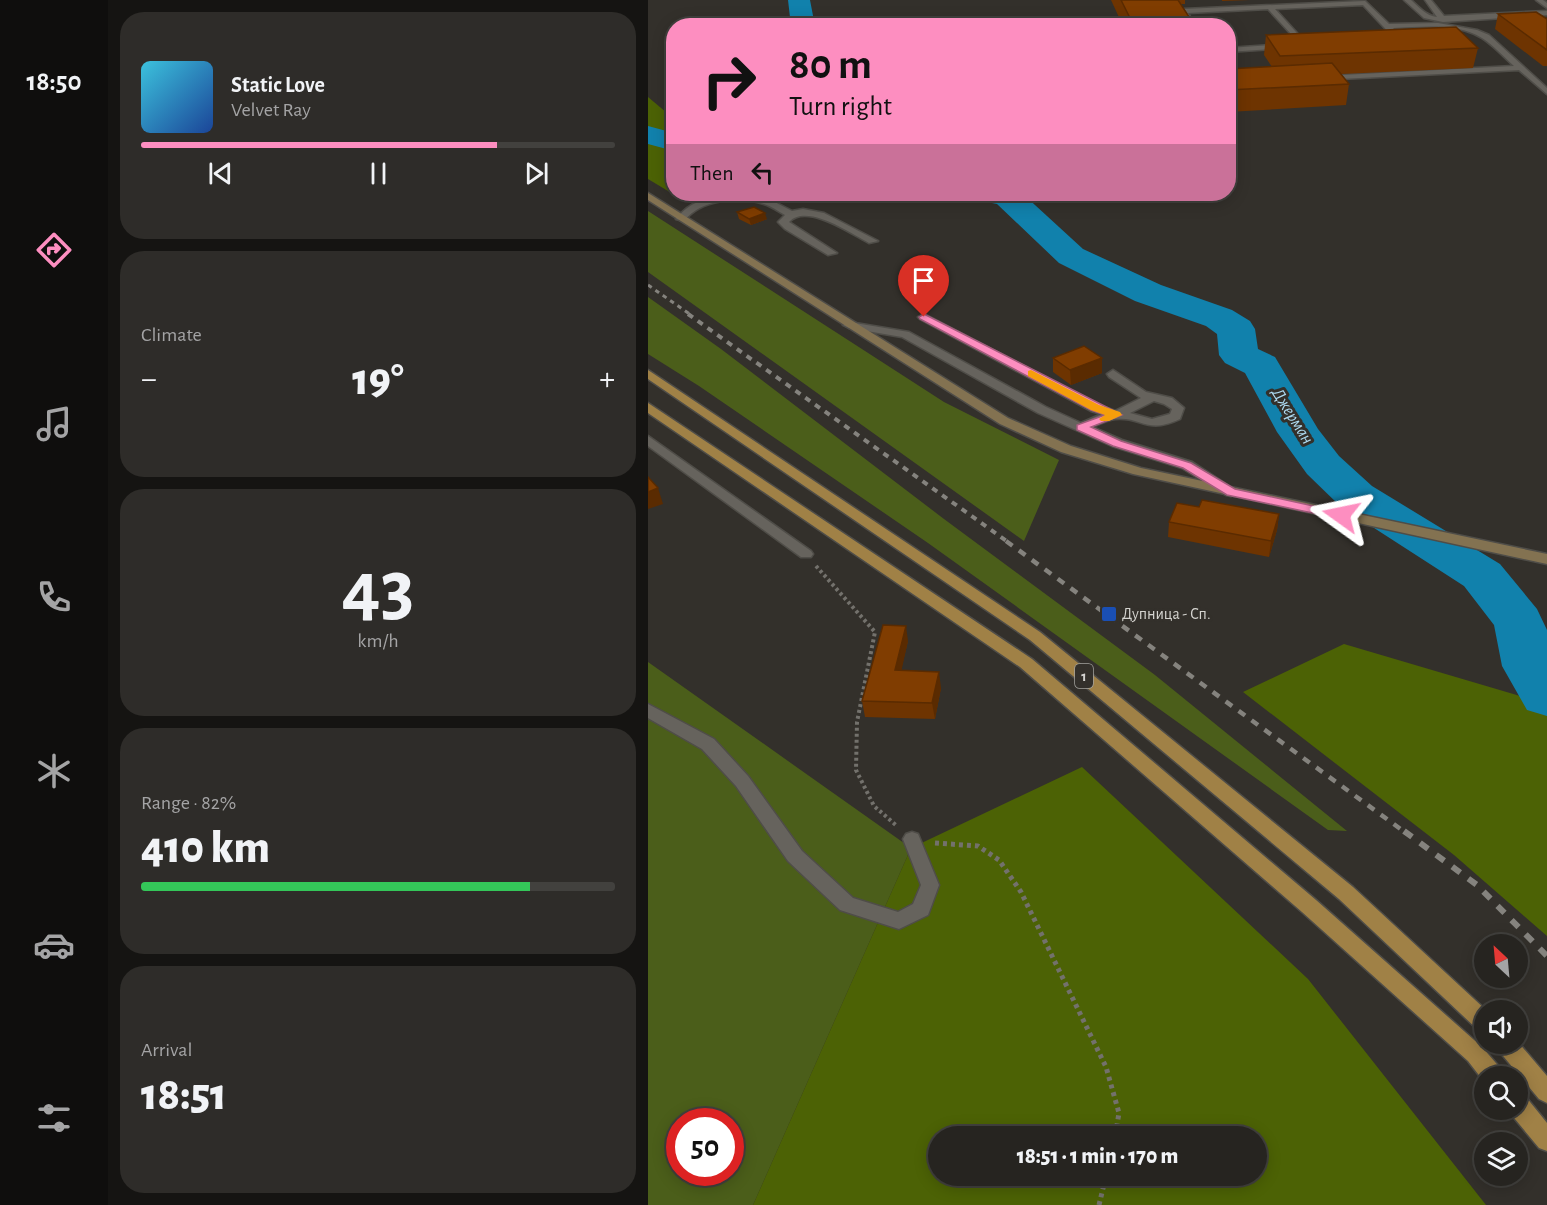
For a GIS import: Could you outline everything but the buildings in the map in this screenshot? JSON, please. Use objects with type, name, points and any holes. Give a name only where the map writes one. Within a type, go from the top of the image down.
[{"type":"main road","points":[[648,196],[681,219],[1004,421],[1066,449],[1137,471],[1547,559]]},
{"type":"main road","name":"1","points":[[648,374],[1035,636],[1346,893],[1474,1013]]},
{"type":"main road","name":"1","points":[[648,407],[1026,663],[1309,906],[1475,1054],[1485,1066]]},
{"type":"main road","points":[[1515,1054],[1547,1092]]},
{"type":"main road","points":[[1528,1117],[1547,1140]]},
{"type":"street","points":[[1407,0],[1426,17],[1443,20],[1547,13]]},
{"type":"street","points":[[1428,0],[1443,20]]},
{"type":"street","points":[[1539,0],[1547,6]]},
{"type":"street","points":[[1188,18],[1184,11],[1365,3],[1400,39],[1389,40]]},
{"type":"street","points":[[1270,8],[1303,45]]},
{"type":"street","points":[[1388,26],[1440,26],[1470,30],[1486,36],[1547,92]]},
{"type":"street","points":[[1236,49],[1314,45]]},
{"type":"street","points":[[1310,78],[1520,68]]},
{"type":"street","points":[[681,219],[696,205],[706,201]]},
{"type":"street","points":[[766,201],[791,214],[813,212],[873,241]]},
{"type":"street","points":[[791,214],[783,222],[788,227],[832,253]]},
{"type":"street","points":[[924,317],[1095,408],[1151,424],[1166,422],[1176,416],[1178,408],[1168,401],[1142,395],[1113,374]]},
{"type":"street","points":[[849,325],[905,334],[1042,410],[1117,443],[1187,465],[1232,492]]},
{"type":"street","points":[[1081,427],[1154,398]]},
{"type":"street","points":[[648,440],[806,554]]},
{"type":"street","points":[[648,710],[708,744],[741,781],[795,856],[847,904],[898,921],[921,909],[930,885],[912,839]]},
{"type":"path","points":[[806,554],[875,632],[857,722],[856,770],[874,806],[912,839],[978,846],[999,860],[1021,892],[1106,1067],[1119,1113],[1117,1126]]},
{"type":"path","points":[[1099,1205],[1104,1186]]},
{"type":"green space","points":[[648,97],[666,112],[666,190],[648,179]]},
{"type":"green space","points":[[648,211],[944,402],[1059,460],[1024,541],[648,272]]},
{"type":"green space","points":[[648,297],[721,349],[944,519],[1155,675],[1347,831],[1328,830],[928,543],[699,386],[648,354]]},
{"type":"green space","points":[[1344,644],[1547,704],[1547,936],[1454,855],[1243,692]]},
{"type":"green space","points":[[648,662],[911,848],[753,1205],[648,1205]]},
{"type":"green space","points":[[1082,767],[1308,979],[1486,1205],[753,1205],[911,848]]},
{"type":"waterway","points":[[799,0],[802,18]]},
{"type":"waterway","name":"Джерман","points":[[648,135],[666,140]]},
{"type":"waterway","name":"Джерман","points":[[1013,201],[1071,256],[1148,293],[1219,318],[1236,329],[1239,355],[1261,365],[1299,432],[1323,465],[1356,496],[1482,575],[1519,622],[1529,666],[1547,696]]},
{"type":"railway","points":[[648,285],[691,315]]},
{"type":"railway","points":[[688,314],[1008,542]]},
{"type":"railway","points":[[1006,541],[1406,833]]},
{"type":"railway","points":[[1404,831],[1477,885],[1547,956]]},
{"type":"slow traffic","points":[[1031,374],[1095,408],[1116,415],[1105,419]]},
{"type":"place","name":"Дупница - Сп.","points":[[1109,614]]},
{"type":"route","points":[[924,317],[1095,408],[1116,415],[1081,427],[1117,443],[1187,465],[1232,492],[1341,515]]}]
